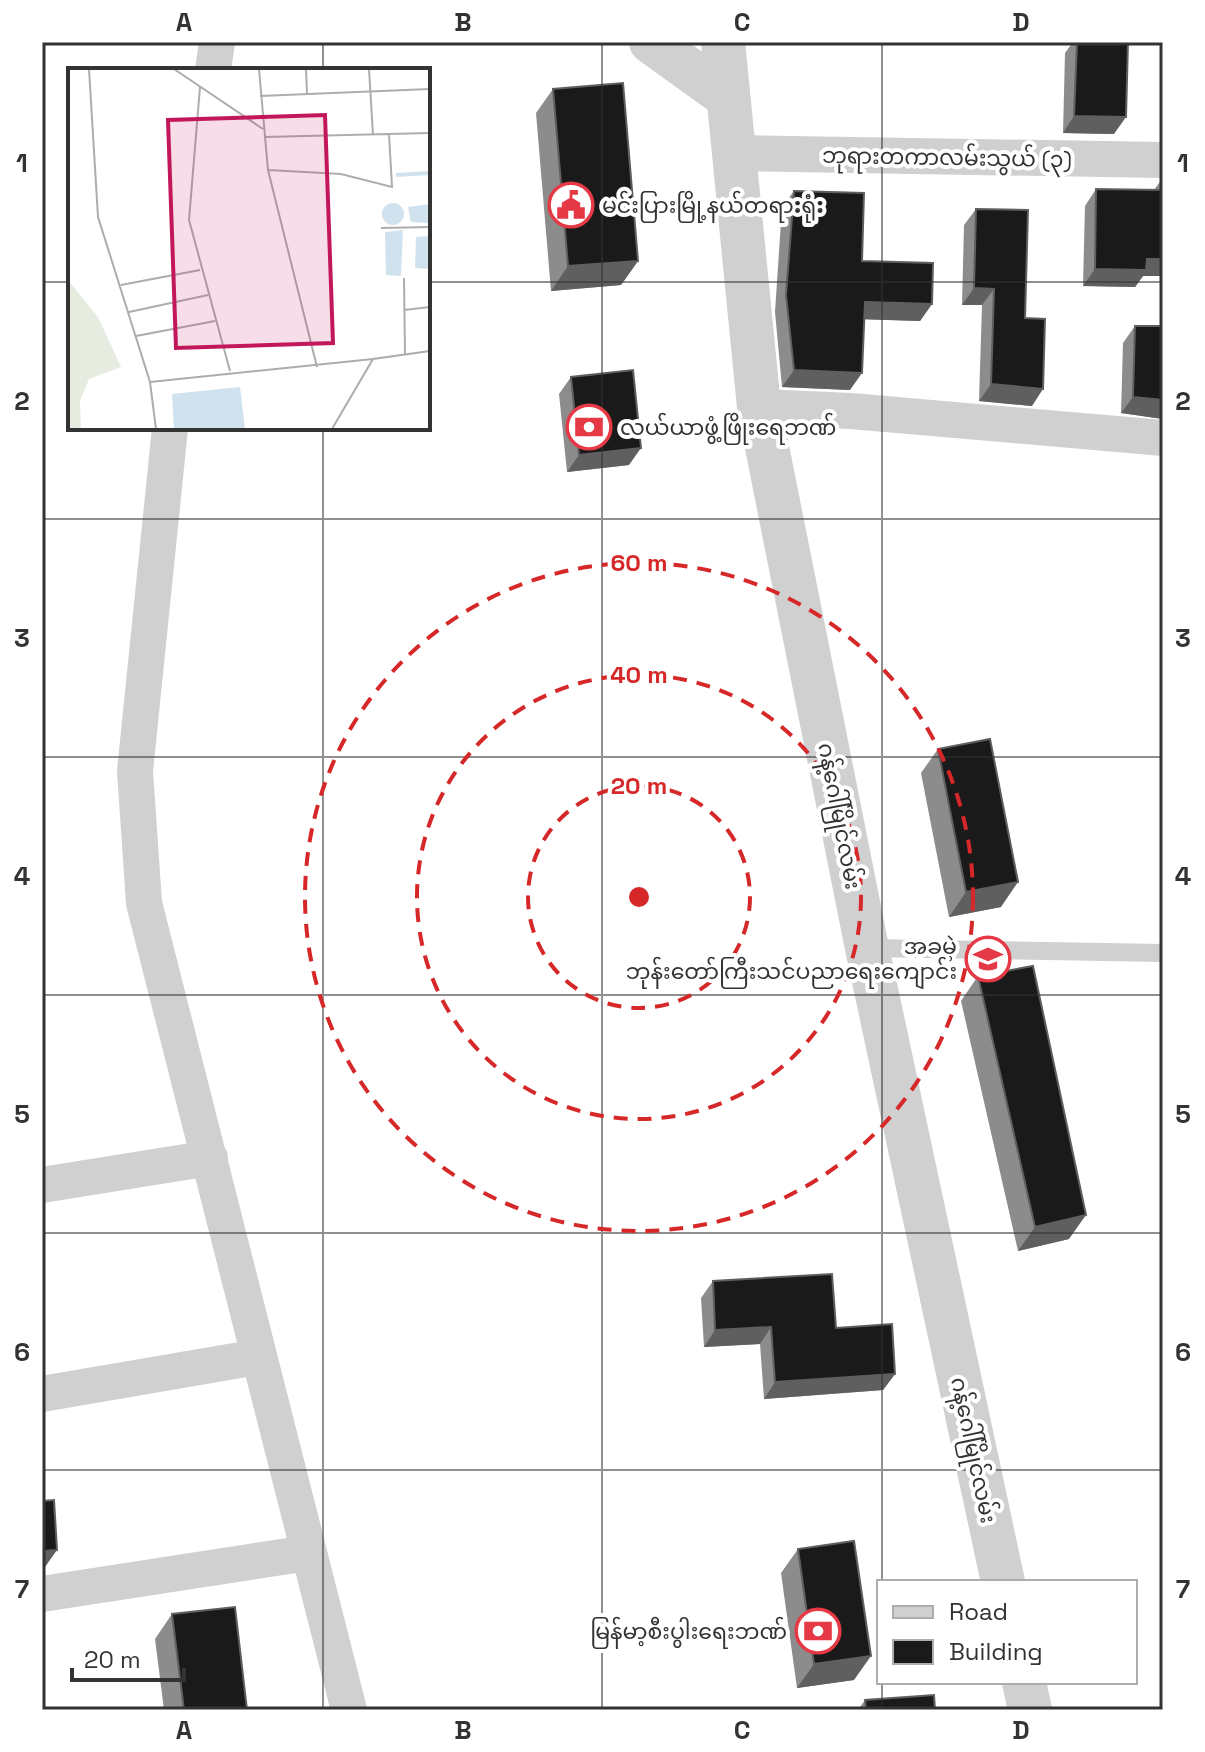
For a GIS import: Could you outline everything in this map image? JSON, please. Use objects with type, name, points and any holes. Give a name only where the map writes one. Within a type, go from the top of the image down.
[{"type":"street","points":[[213,68],[217,42]]},
{"type":"street","points":[[651,42],[726,96]]},
{"type":"street","name":"ဂန့်ဂေါ်မြိုင်လမ်း","points":[[723,42],[731,153],[759,407],[867,948],[1003,1580]]},
{"type":"street","name":"ဘုရားတကာလမ်းသွယ် (၃)","points":[[731,153],[1163,160]]},
{"type":"street","points":[[759,407],[851,411],[1163,438]]},
{"type":"street","points":[[170,430],[135,771],[144,903],[349,1710]]},
{"type":"street","points":[[42,1185],[210,1158]]},
{"type":"street","points":[[42,1394],[258,1357]]},
{"type":"street","points":[[42,1594],[308,1553]]},
{"type":"street","points":[[1024,1684],[1030,1710]]},
{"type":"lane","points":[[867,948],[1163,953]]},
{"type":"building","points":[[1077,42],[1128,42],[1126,117],[1074,116]]},
{"type":"building","points":[[623,83],[638,261],[568,266],[553,89]]},
{"type":"building","points":[[1162,179],[1163,259],[1147,259],[1146,270],[1095,269],[1096,189],[1161,190]]},
{"type":"building","points":[[794,191],[864,193],[862,261],[933,263],[932,304],[865,302],[862,373],[794,370],[786,295]]},
{"type":"building","points":[[976,209],[1028,210],[1025,318],[1045,319],[1043,389],[991,384],[994,289],[974,288]]},
{"type":"building","points":[[1135,326],[1163,326],[1163,400],[1133,397]]},
{"type":"building","points":[[633,370],[641,448],[579,455],[571,377]]},
{"type":"building","points":[[990,739],[1018,882],[966,892],[938,749]]},
{"type":"building","points":[[1033,966],[1086,1215],[1035,1227],[978,976]]},
{"type":"building","points":[[832,1274],[836,1328],[892,1324],[895,1374],[775,1382],[771,1327],[715,1330],[713,1281]]},
{"type":"building","points":[[54,1500],[57,1550],[42,1551],[42,1501]]},
{"type":"building","points":[[854,1541],[871,1656],[814,1664],[798,1549]]},
{"type":"building","points":[[235,1607],[247,1710],[184,1710],[172,1614]]},
{"type":"building","points":[[934,1695],[935,1710],[866,1710],[865,1700]]},
{"type":"place","name":"မင်းပြားမြို့နယ်တရားရုံး","points":[[571,205]]},
{"type":"place","name":"လယ်ယာဖွံ့ဖြိုးရေဘဏ်","points":[[589,427]]},
{"type":"place","name":"အခမဲ့ ဘုန်းတော်ကြီးသင်ပညာရေးကျောင်း","points":[[988,959]]},
{"type":"place","name":"မြန်မာ့စီးပွါးရေးဘဏ်","points":[[818,1631]]}]
